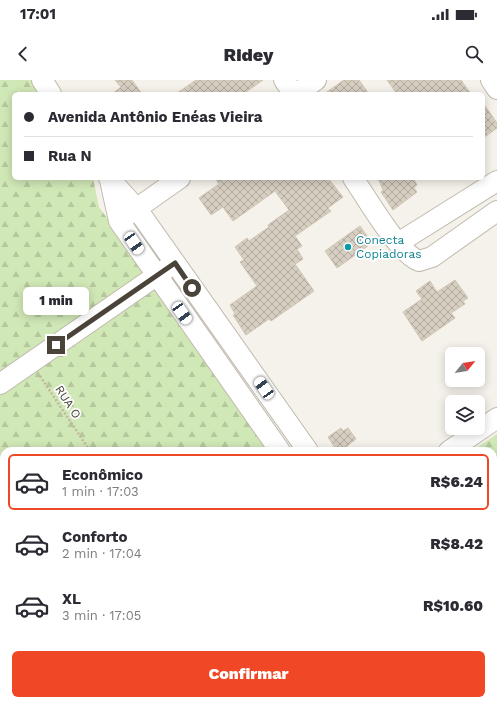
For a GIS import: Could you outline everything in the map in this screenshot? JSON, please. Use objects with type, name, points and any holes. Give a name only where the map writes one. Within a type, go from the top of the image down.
[{"type":"street","points":[[42,80],[50,92]]},
{"type":"street","points":[[284,80],[293,92]]},
{"type":"street","points":[[298,92],[316,80]]},
{"type":"street","points":[[490,80],[497,89]]},
{"type":"street","points":[[109,180],[119,221],[156,276],[277,447]]},
{"type":"street","points":[[110,180],[137,209],[305,447]]},
{"type":"street","points":[[119,221],[177,180]]},
{"type":"street","points":[[353,180],[398,243],[414,259],[423,261],[432,257],[497,211]]},
{"type":"street","points":[[398,243],[497,181]]},
{"type":"street","points":[[0,384],[175,263]]},
{"type":"street","points":[[455,447],[497,418]]},
{"type":"path","name":"RUA O","points":[[31,362],[87,447]]},
{"type":"green space","points":[[0,80],[30,80],[39,92],[12,92],[12,180],[93,180],[99,207],[271,447],[0,447]]},
{"type":"green space","points":[[497,434],[497,447],[478,447]]},
{"type":"building","points":[[115,80],[132,80],[141,92],[115,92],[121,87]]},
{"type":"building","points":[[196,80],[263,80],[246,92],[179,92]]},
{"type":"building","points":[[344,80],[359,80],[368,92],[327,92]]},
{"type":"building","points":[[387,80],[461,80],[470,92],[396,92]]},
{"type":"building","points":[[485,106],[497,123],[497,128],[485,137]]},
{"type":"building","points":[[216,180],[330,180],[343,197],[328,208],[331,211],[295,236],[302,246],[297,249],[303,259],[295,264],[314,291],[271,321],[269,319],[246,335],[233,315],[235,314],[230,305],[257,286],[240,262],[244,260],[235,247],[247,238],[249,241],[289,210],[275,191],[233,221],[223,207],[211,215],[199,198],[219,184]]},
{"type":"building","points":[[379,180],[414,180],[417,185],[414,188],[417,192],[393,210],[381,192],[383,190]]},
{"type":"building","name":"Conecta Copiadoras","points":[[360,226],[372,243],[337,268],[325,251]]},
{"type":"building","points":[[455,280],[468,298],[463,301],[465,304],[451,313],[455,318],[422,341],[403,312],[422,299],[416,291],[430,281],[437,292]]},
{"type":"building","points":[[341,428],[343,431],[348,428],[356,439],[346,447],[334,447],[328,437]]},
{"type":"place","name":"Conecta Copiadoras","points":[[348,247]]},
{"type":"route","points":[[56,345],[175,263],[192,288]]}]
